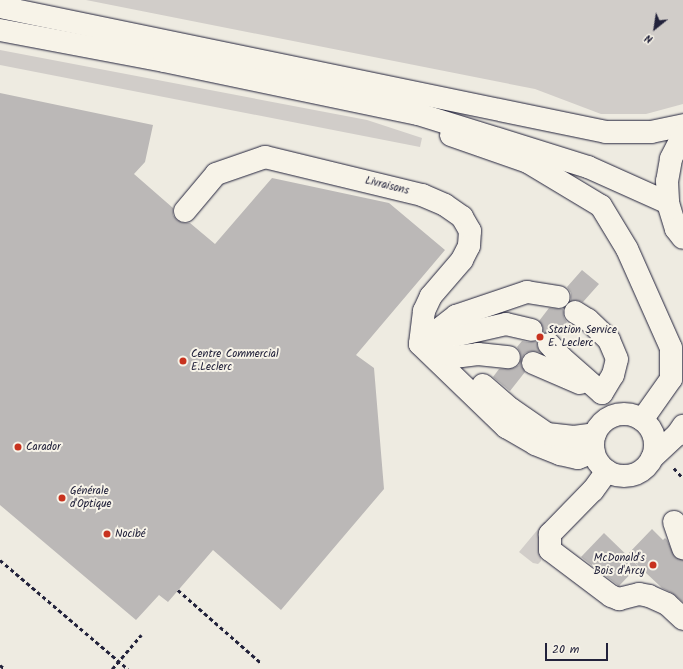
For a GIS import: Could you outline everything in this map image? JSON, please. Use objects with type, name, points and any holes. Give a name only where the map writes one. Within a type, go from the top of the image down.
[{"type":"main road","points":[[0,7],[606,132],[651,132],[683,125]]},
{"type":"main road","points":[[0,30],[164,61],[418,114],[588,167],[668,203]]},
{"type":"main road","points":[[164,61],[349,105],[432,128],[528,162],[601,206],[627,249],[672,348],[671,379],[642,420]]},
{"type":"main road","points":[[683,135],[671,159],[667,181],[668,203],[676,228],[683,238]]},
{"type":"main road","name":"Livraisons","points":[[185,211],[216,174],[265,157],[422,195],[446,205],[462,217],[470,231],[469,246],[462,260],[431,296],[424,311],[420,344]]},
{"type":"main road","points":[[420,344],[456,316],[527,292],[559,297]]},
{"type":"main road","points":[[575,312],[588,320],[608,340],[617,359],[613,375],[602,393]]},
{"type":"main road","points":[[420,344],[506,324],[531,330]]},
{"type":"main road","points":[[420,344],[506,426],[535,444],[560,454],[578,458],[594,443],[599,426],[613,416],[623,414],[633,415],[650,427],[654,437],[655,448],[652,458]]},
{"type":"main road","points":[[420,344],[454,357],[474,377],[511,409],[547,434],[574,437],[594,443]]},
{"type":"main road","points":[[549,344],[562,358],[602,393],[613,416]]},
{"type":"main road","points":[[454,357],[478,354],[509,357]]},
{"type":"main road","points":[[533,363],[602,393]]},
{"type":"main road","points":[[642,420],[671,402],[683,385]]},
{"type":"main road","points":[[594,443],[600,465],[608,471],[616,474],[632,475],[640,471],[677,435],[683,426]]},
{"type":"main road","points":[[608,471],[593,490],[550,534],[550,550],[610,596],[619,599],[639,594],[654,597],[667,604],[683,619]]},
{"type":"main road","points":[[674,522],[683,548]]},
{"type":"path","points":[[0,560],[128,669]]},
{"type":"path","points":[[178,590],[261,663]]},
{"type":"path","points":[[112,669],[141,635]]},
{"type":"path","points":[[0,665],[5,669]]},
{"type":"shaded area","points":[[86,0],[683,0],[683,104],[646,114],[601,114],[535,89]]},
{"type":"shaded area","points":[[0,50],[367,120],[422,138],[420,147],[0,65]]},
{"type":"shaded area","points":[[544,522],[549,522],[539,541],[541,561],[538,564],[533,563],[519,552]]},
{"type":"building","name":"Centre Commercial E.Leclerc","points":[[0,93],[153,125],[145,162],[134,174],[173,208],[173,215],[177,220],[183,223],[190,223],[215,244],[272,178],[389,203],[445,250],[356,355],[374,368],[384,489],[281,610],[213,550],[168,602],[159,595],[136,620],[0,505]]},
{"type":"building","points":[[582,270],[599,284],[583,302],[576,300],[571,301],[571,293],[567,287]]},
{"type":"building","points":[[549,308],[563,309],[564,318],[567,322],[557,335],[552,332],[543,334],[543,327],[539,321]]},
{"type":"building","points":[[522,341],[537,341],[537,346],[540,352],[531,351],[525,353],[522,358],[521,365],[525,372],[510,391],[493,377],[499,369],[514,368],[519,365],[521,358],[517,347]]},
{"type":"building","points":[[652,529],[663,540],[665,538],[667,540],[675,557],[683,560],[683,602],[672,593],[662,588],[627,555]]},
{"type":"building","points":[[604,533],[638,566],[619,586],[581,557]]},
{"type":"place","name":"Station Service E. Leclerc","points":[[540,337]]},
{"type":"place","name":"Centre Commercial E.Leclerc","points":[[183,361]]},
{"type":"place","name":"Carador","points":[[18,447]]},
{"type":"place","name":"Générale d'Optique","points":[[62,498]]},
{"type":"place","name":"Nocibé","points":[[107,534]]},
{"type":"place","name":"McDonald's Bois d'Arcy","points":[[653,565]]}]
